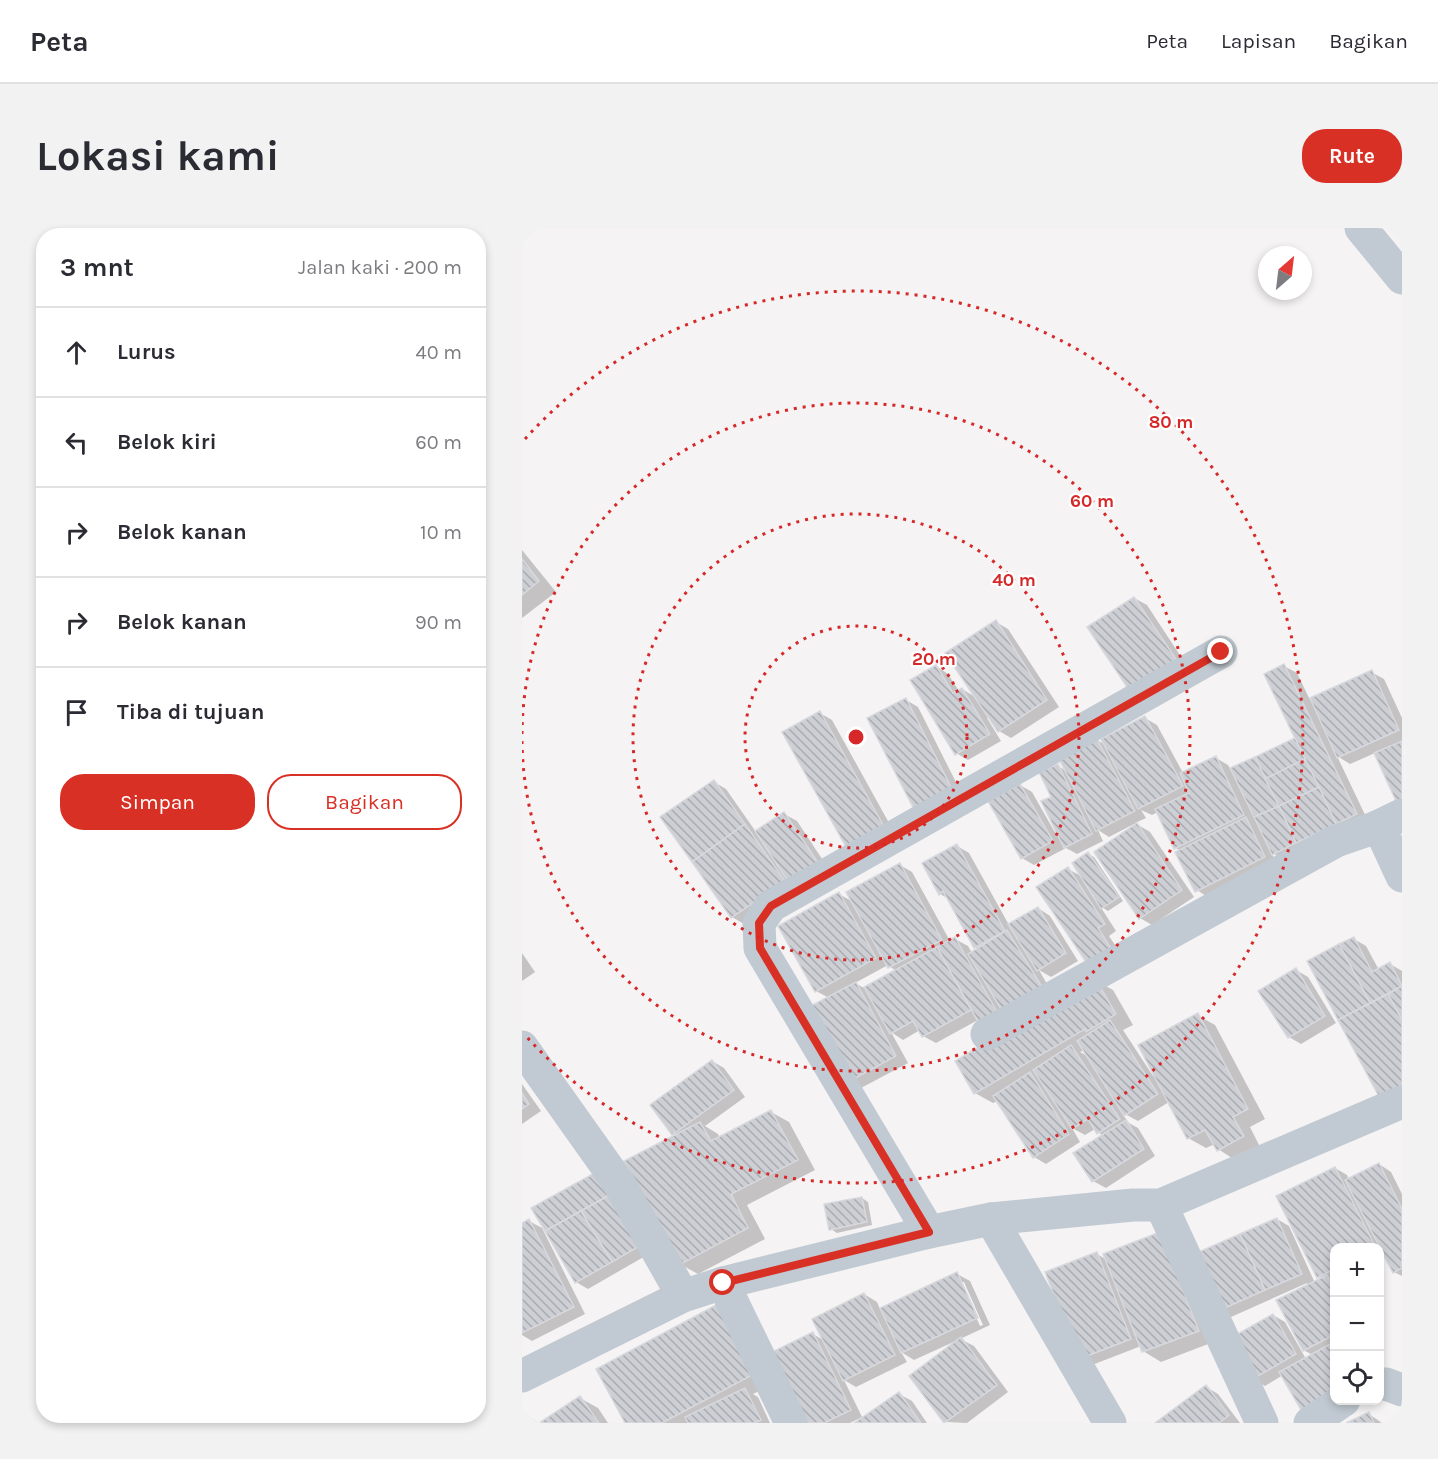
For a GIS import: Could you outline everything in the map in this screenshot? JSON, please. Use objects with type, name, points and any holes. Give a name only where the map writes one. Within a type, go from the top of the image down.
[{"type":"street","points":[[1361,228],[1402,278]]},
{"type":"street","points":[[929,1232],[760,948],[759,923],[771,906],[1221,652]]},
{"type":"street","points":[[1389,821],[1383,837],[1402,876]]},
{"type":"street","points":[[987,1034],[1336,842],[1389,821]]},
{"type":"street","points":[[522,1047],[620,1185],[683,1296]]},
{"type":"street","points":[[522,1376],[683,1296],[723,1283],[991,1219],[1132,1205],[1161,1205],[1402,1102]]},
{"type":"street","points":[[1161,1205],[1262,1423]]},
{"type":"street","points":[[991,1219],[1110,1423]]},
{"type":"street","points":[[723,1283],[791,1423]]},
{"type":"street","points":[[1384,1384],[1402,1390]]},
{"type":"street","points":[[1310,1423],[1338,1405]]},
{"type":"building","points":[[522,559],[539,581],[522,595]]},
{"type":"building","points":[[1134,597],[1176,659],[1129,690],[1087,627]]},
{"type":"building","points":[[996,620],[1047,700],[998,732],[945,653]]},
{"type":"building","points":[[1284,664],[1357,814],[1336,824],[1264,674]]},
{"type":"building","points":[[936,665],[953,693],[962,688],[990,734],[955,755],[910,680]]},
{"type":"building","points":[[1372,670],[1399,730],[1337,758],[1310,698]]},
{"type":"building","points":[[906,698],[954,793],[916,813],[867,718]]},
{"type":"building","points":[[820,711],[888,834],[850,854],[782,732]]},
{"type":"building","points":[[1145,716],[1183,786],[1138,809],[1101,739]]},
{"type":"building","points":[[1295,738],[1305,759],[1265,779],[1255,757]]},
{"type":"building","points":[[1097,739],[1135,811],[1096,831],[1059,759]]},
{"type":"building","points":[[1402,741],[1402,811],[1401,812],[1374,753]]},
{"type":"building","points":[[1216,756],[1244,815],[1174,849],[1155,809],[1189,793],[1180,773]]},
{"type":"building","points":[[1255,757],[1279,806],[1254,817],[1230,768]]},
{"type":"building","points":[[1305,759],[1319,787],[1279,806],[1265,779]]},
{"type":"building","points":[[1058,764],[1092,834],[1064,848],[1041,801],[1051,797],[1039,772]]},
{"type":"building","points":[[714,780],[745,824],[692,862],[660,817]]},
{"type":"building","points":[[1020,784],[1053,841],[1021,859],[988,801]]},
{"type":"building","points":[[1319,787],[1336,824],[1296,843],[1279,806]]},
{"type":"building","points":[[1279,806],[1296,843],[1272,855],[1254,817]]},
{"type":"building","points":[[784,812],[819,864],[789,883],[755,831]]},
{"type":"building","points":[[1246,817],[1265,857],[1195,892],[1175,852]]},
{"type":"building","points":[[1137,823],[1182,890],[1139,919],[1094,852]]},
{"type":"building","points":[[745,824],[785,881],[731,918],[692,862]]},
{"type":"building","points":[[957,844],[1005,931],[974,948],[943,891],[939,895],[922,863]]},
{"type":"building","points":[[1088,852],[1119,897],[1101,909],[1072,863]]},
{"type":"building","points":[[900,863],[942,940],[888,968],[846,892]]},
{"type":"building","points":[[1068,867],[1105,924],[1098,928],[1116,956],[1092,971],[1036,887]]},
{"type":"building","points":[[839,892],[876,958],[815,992],[778,926]]},
{"type":"building","points":[[1038,907],[1066,953],[1037,971],[1008,924]]},
{"type":"building","points":[[1007,930],[1044,990],[1004,1014],[968,954]]},
{"type":"building","points":[[955,937],[1001,1019],[982,1029],[937,947]]},
{"type":"building","points":[[1354,937],[1372,972],[1390,962],[1402,986],[1370,1003],[1339,944]]},
{"type":"building","points":[[1339,944],[1370,1003],[1338,1020],[1307,961]]},
{"type":"building","points":[[937,947],[971,1010],[922,1037],[913,1021],[890,1034],[864,987]]},
{"type":"building","points":[[1296,968],[1325,1016],[1288,1038],[1258,991]]},
{"type":"building","points":[[1095,978],[1116,1014],[1086,1032],[1085,1029],[974,1094],[955,1061]]},
{"type":"building","points":[[856,982],[896,1056],[848,1082],[807,1008]]},
{"type":"building","points":[[1402,986],[1402,1020],[1388,994]]},
{"type":"building","points":[[1388,994],[1402,1020],[1402,1094],[1383,1104],[1338,1020]]},
{"type":"building","points":[[1198,1013],[1248,1109],[1233,1117],[1244,1136],[1217,1151],[1205,1130],[1187,1139],[1138,1045]]},
{"type":"building","points":[[1110,1020],[1158,1094],[1124,1116],[1077,1041]]},
{"type":"building","points":[[1071,1045],[1120,1119],[1097,1134],[1088,1119],[1072,1129],[1033,1070]]},
{"type":"building","points":[[712,1060],[734,1090],[672,1135],[650,1105]]},
{"type":"building","points":[[1030,1072],[1069,1134],[1033,1158],[993,1096]]},
{"type":"building","points":[[522,1093],[529,1104],[522,1109]]},
{"type":"building","points":[[771,1110],[798,1160],[731,1194],[748,1228],[679,1265],[624,1161],[700,1122],[711,1141]]},
{"type":"building","points":[[1126,1120],[1144,1149],[1092,1182],[1073,1153]]},
{"type":"building","points":[[1379,1163],[1402,1209],[1402,1268],[1393,1273],[1384,1256],[1384,1243],[1378,1243],[1345,1180]]},
{"type":"building","points":[[1335,1167],[1373,1243],[1330,1243],[1330,1271],[1317,1278],[1276,1196]]},
{"type":"building","points":[[600,1170],[613,1193],[545,1231],[531,1208]]},
{"type":"building","points":[[613,1193],[643,1244],[612,1262],[581,1211]]},
{"type":"building","points":[[862,1197],[867,1222],[829,1230],[824,1204]]},
{"type":"building","points":[[581,1211],[612,1262],[575,1283],[545,1231]]},
{"type":"building","points":[[1277,1218],[1302,1274],[1265,1290],[1240,1234]]},
{"type":"building","points":[[529,1219],[574,1307],[522,1333],[522,1223]]},
{"type":"building","points":[[1160,1232],[1199,1331],[1142,1352],[1103,1254]]},
{"type":"building","points":[[1240,1234],[1265,1290],[1218,1311],[1192,1255]]},
{"type":"building","points":[[1097,1252],[1131,1339],[1079,1359],[1045,1272]]},
{"type":"building","points":[[957,1272],[978,1318],[901,1353],[880,1308]]},
{"type":"building","points":[[1327,1275],[1330,1281],[1330,1337],[1303,1351],[1276,1300]]},
{"type":"building","points":[[864,1293],[895,1355],[843,1381],[812,1319]]},
{"type":"building","points":[[718,1304],[756,1373],[662,1423],[625,1423],[596,1369]]},
{"type":"building","points":[[1273,1314],[1296,1354],[1251,1380],[1227,1340]]},
{"type":"building","points":[[813,1332],[851,1410],[824,1423],[800,1423],[766,1355]]},
{"type":"building","points":[[961,1337],[997,1385],[944,1423],[909,1376]]},
{"type":"building","points":[[1330,1344],[1330,1400],[1304,1415],[1279,1372]]},
{"type":"building","points":[[1206,1385],[1229,1415],[1219,1423],[1155,1423]]},
{"type":"building","points":[[745,1388],[761,1420],[754,1423],[688,1423],[685,1417]]},
{"type":"building","points":[[899,1392],[921,1423],[854,1423]]},
{"type":"building","points":[[580,1396],[599,1423],[539,1423]]},
{"type":"building","points":[[524,1412],[531,1423],[522,1423]]},
{"type":"building","points":[[1369,1412],[1374,1423],[1346,1423]]},
{"type":"route","points":[[723,1283],[929,1232],[760,948],[759,923],[771,906],[1221,652]]}]
